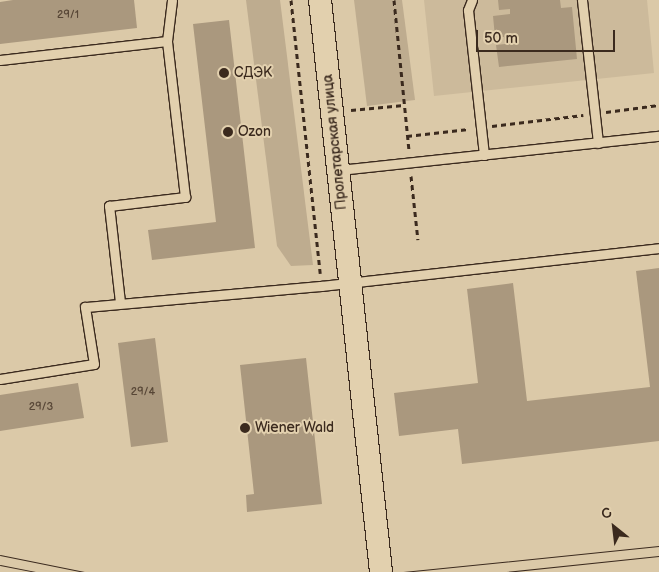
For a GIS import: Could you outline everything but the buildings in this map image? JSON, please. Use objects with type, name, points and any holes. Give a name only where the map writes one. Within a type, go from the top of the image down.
[{"type":"street","name":"Пролетарская улица","points":[[320,0],[382,572]]},
{"type":"lane","points":[[120,302],[109,206],[185,197],[167,41],[172,0]]},
{"type":"lane","points":[[472,0],[468,10],[484,155]]},
{"type":"lane","points":[[582,0],[598,143]]},
{"type":"lane","points":[[0,60],[167,41]]},
{"type":"lane","points":[[339,170],[410,164],[659,136]]},
{"type":"lane","points":[[0,379],[94,364],[85,307],[120,302],[321,286],[659,248]]},
{"type":"path","points":[[292,0],[321,286]]},
{"type":"path","points":[[394,0],[418,240]]},
{"type":"path","points":[[407,136],[659,105]]},
{"type":"shaded area","points":[[246,0],[280,0],[313,265],[291,266],[277,246]]},
{"type":"shaded area","points":[[354,0],[402,0],[415,100],[367,106]]},
{"type":"shaded area","points":[[424,0],[647,0],[654,73],[434,96]]},
{"type":"tram line","points":[[403,572],[659,546]]},
{"type":"tram line","points":[[0,555],[84,572]]},
{"type":"tram line","points":[[506,572],[659,556]]},
{"type":"tram line","points":[[0,565],[35,572]]},
{"type":"place","name":"СДЭК","points":[[224,73]]},
{"type":"place","name":"Ozon","points":[[228,132]]},
{"type":"place","name":"Wiener Wald","points":[[245,428]]}]
